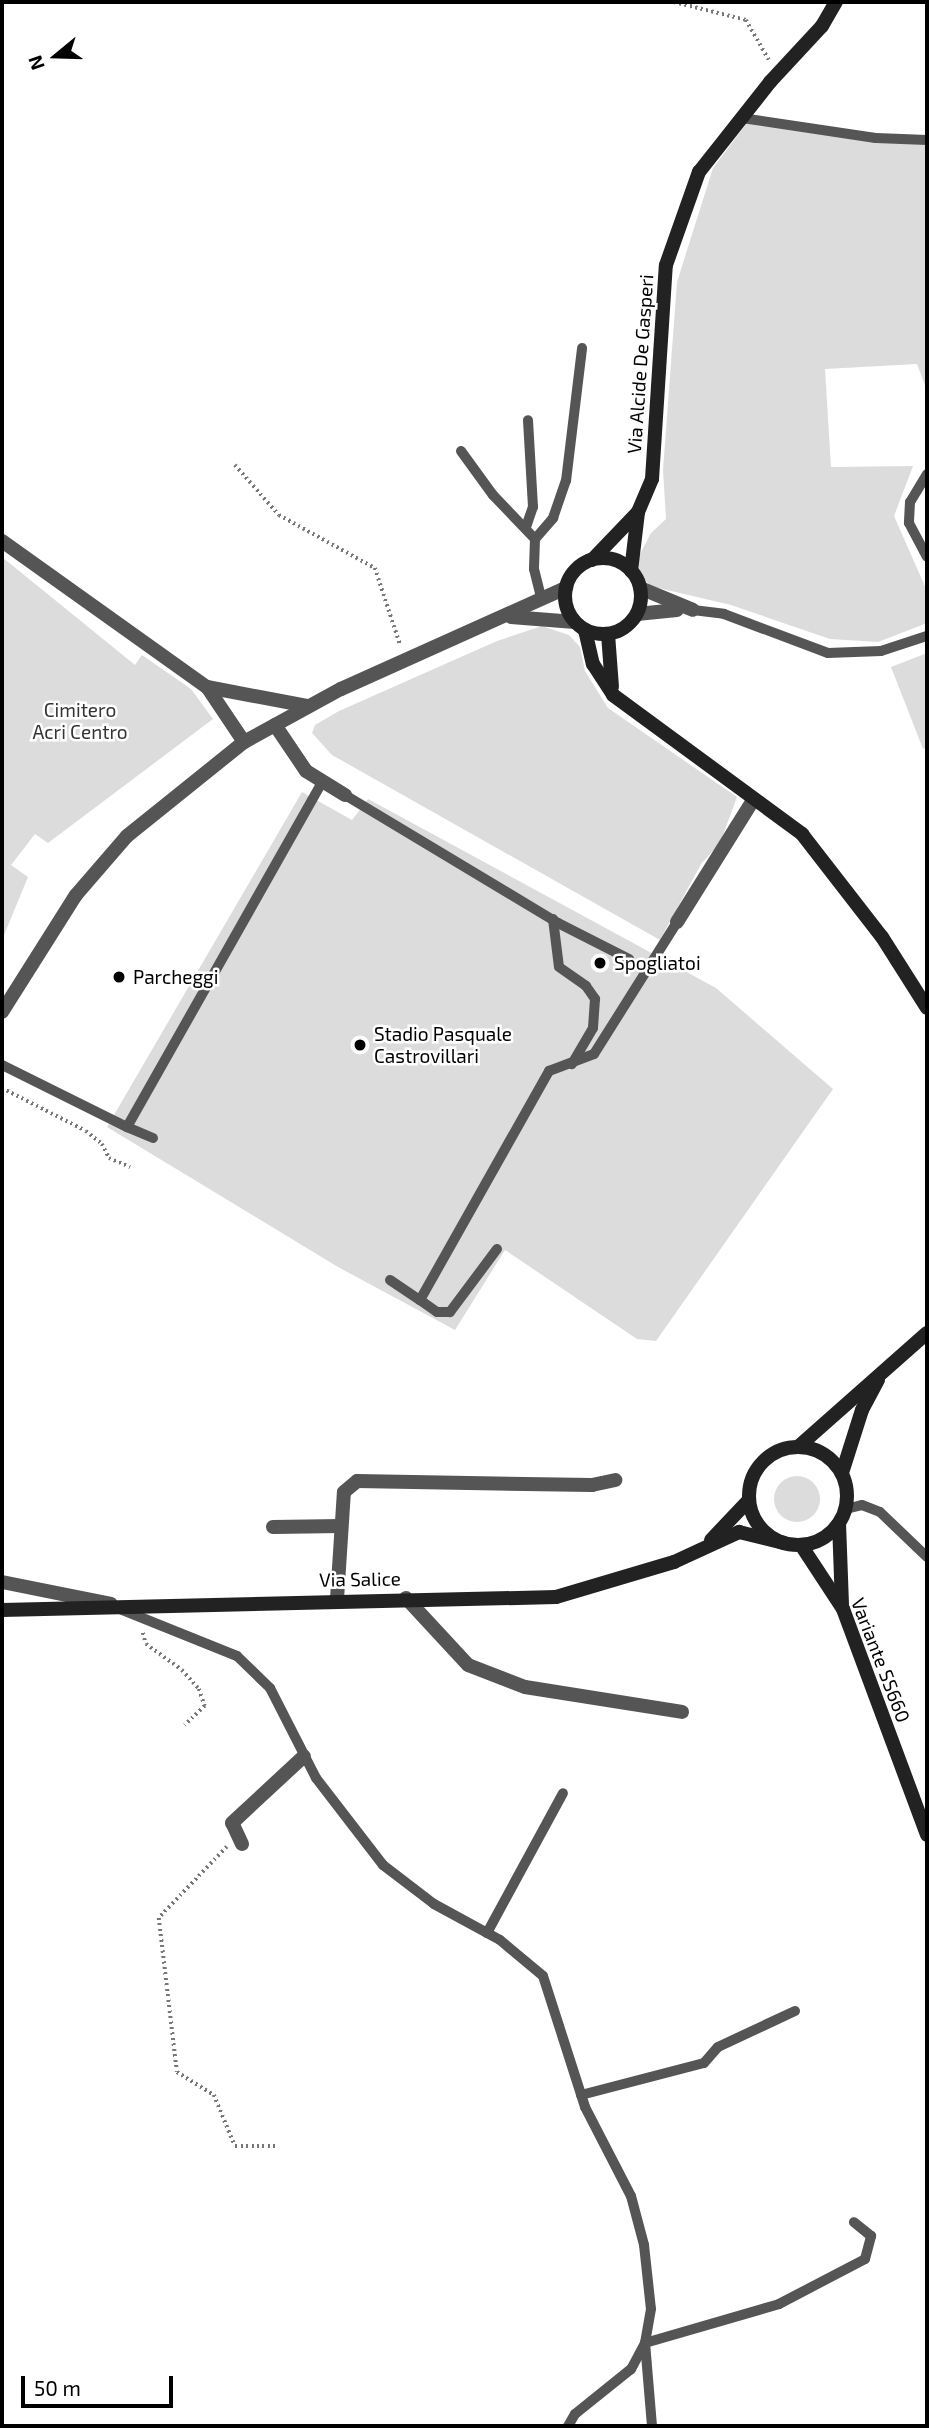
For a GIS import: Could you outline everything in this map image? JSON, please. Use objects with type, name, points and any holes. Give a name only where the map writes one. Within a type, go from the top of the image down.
[{"type":"main road","name":"Via Alcide De Gasperi","points":[[631,571],[638,512],[652,480],[666,265],[699,172],[777,74],[822,26],[836,2]]},
{"type":"main road","points":[[638,512],[592,560],[580,566],[566,588],[568,612],[580,626],[593,664],[613,695],[802,834],[882,937],[927,1008]]},
{"type":"main road","points":[[580,626],[608,634],[620,631],[637,614],[640,588],[631,571],[613,559],[592,560]]},
{"type":"main road","points":[[608,634],[613,695]]},
{"type":"main road","points":[[709,1542],[749,1500],[754,1474],[762,1463],[772,1454],[797,1447],[927,1333]]},
{"type":"main road","points":[[842,1473],[862,1410],[884,1370]]},
{"type":"main road","points":[[709,1542],[739,1532],[801,1545],[816,1542],[839,1523],[846,1509],[847,1490],[842,1473],[823,1454],[797,1447]]},
{"type":"main road","points":[[749,1500],[760,1527],[784,1543]]},
{"type":"main road","points":[[839,1523],[843,1609]]},
{"type":"main road","name":"Via Salice","points":[[2,1610],[111,1604],[556,1597],[674,1562],[709,1542]]},
{"type":"main road","name":"Variante SS660","points":[[801,1545],[843,1609],[927,1835]]},
{"type":"street","points":[[2,541],[207,687],[244,742]]},
{"type":"street","points":[[2,1012],[76,895],[127,836],[244,742],[308,706],[566,588]]},
{"type":"street","points":[[640,588],[693,610]]},
{"type":"street","points":[[637,614],[650,609],[693,610]]},
{"type":"street","points":[[506,617],[580,626]]},
{"type":"street","points":[[207,687],[308,706]]},
{"type":"street","points":[[275,725],[306,771],[345,795]]},
{"type":"street","points":[[677,922],[754,799]]},
{"type":"street","points":[[337,1599],[344,1492],[357,1481],[592,1485],[615,1480]]},
{"type":"street","points":[[273,1527],[341,1526]]},
{"type":"street","points":[[2,1582],[111,1604]]},
{"type":"street","points":[[406,1598],[468,1665],[525,1687],[682,1712]]},
{"type":"street","points":[[240,1840],[232,1823],[304,1756]]},
{"type":"lane","points":[[742,117],[876,138],[927,140]]},
{"type":"lane","points":[[542,600],[534,569],[535,539],[553,518],[566,481],[582,348]]},
{"type":"lane","points":[[526,527],[533,507],[528,420]]},
{"type":"lane","points":[[461,451],[493,495],[535,539]]},
{"type":"lane","points":[[927,474],[910,502],[909,523],[927,557]]},
{"type":"lane","points":[[693,610],[724,614],[828,653],[881,651],[927,636]]},
{"type":"lane","points":[[127,1127],[323,781]]},
{"type":"lane","points":[[345,795],[553,919],[629,959]]},
{"type":"lane","points":[[553,919],[559,967],[586,985],[595,999],[593,1028],[572,1064]]},
{"type":"lane","points":[[420,1300],[549,1071],[594,1054],[677,922]]},
{"type":"lane","points":[[2,1065],[153,1138]]},
{"type":"lane","points":[[390,1280],[437,1312],[450,1312],[497,1249]]},
{"type":"lane","points":[[846,1509],[862,1505],[880,1512],[927,1557]]},
{"type":"lane","points":[[111,1604],[139,1618],[237,1656],[270,1688],[304,1756],[349,1826],[383,1865],[435,1905],[487,1933],[543,1976],[581,2095],[631,2196],[644,2245],[651,2309],[645,2343],[652,2426]]},
{"type":"lane","points":[[487,1933],[564,1793]]},
{"type":"lane","points":[[581,2095],[704,2063],[718,2047],[795,2011]]},
{"type":"lane","points":[[568,2426],[575,2414],[631,2369],[645,2343],[779,2304],[864,2259],[871,2236],[854,2222]]},
{"type":"path","points":[[674,2],[746,20],[777,74]]},
{"type":"path","points":[[235,465],[279,515],[375,568],[405,660]]},
{"type":"path","points":[[2,1088],[86,1131],[103,1144],[109,1158],[130,1167]]},
{"type":"path","points":[[139,1618],[146,1644],[182,1670],[200,1689],[205,1706],[185,1725]]},
{"type":"path","points":[[240,1840],[159,1918],[177,2072],[214,2095],[235,2146],[278,2146]]},
{"type":"green space","points":[[750,119],[927,140],[927,391],[917,364],[825,369],[831,467],[913,466],[894,516],[927,591],[927,623],[878,642],[830,639],[731,605],[650,586],[640,575],[637,560],[651,533],[666,519],[663,470],[677,282],[713,168]]},
{"type":"green space","name":"Cimitero Acri Centro","points":[[2,557],[135,665],[142,655],[191,689],[213,719],[48,843],[35,834],[11,865],[28,877],[2,940]]},
{"type":"green space","points":[[542,626],[569,635],[580,647],[585,671],[608,708],[737,797],[720,843],[701,864],[660,940],[332,755],[312,733],[315,725],[339,711],[497,641]]},
{"type":"green space","points":[[927,653],[927,747],[923,749],[891,667]]},
{"type":"green space","points":[[302,792],[352,820],[368,799],[716,988],[833,1089],[656,1341],[637,1339],[505,1250],[455,1330],[338,1267],[107,1127]]},
{"type":"green space","points":[[797,1476],[813,1483],[820,1499],[813,1515],[797,1522],[781,1515],[774,1499],[781,1483]]},
{"type":"place","name":"Spogliatoi","points":[[600,963]]},
{"type":"place","name":"Parcheggi","points":[[119,977]]},
{"type":"place","name":"Stadio Pasquale Castrovillari","points":[[360,1045]]}]
